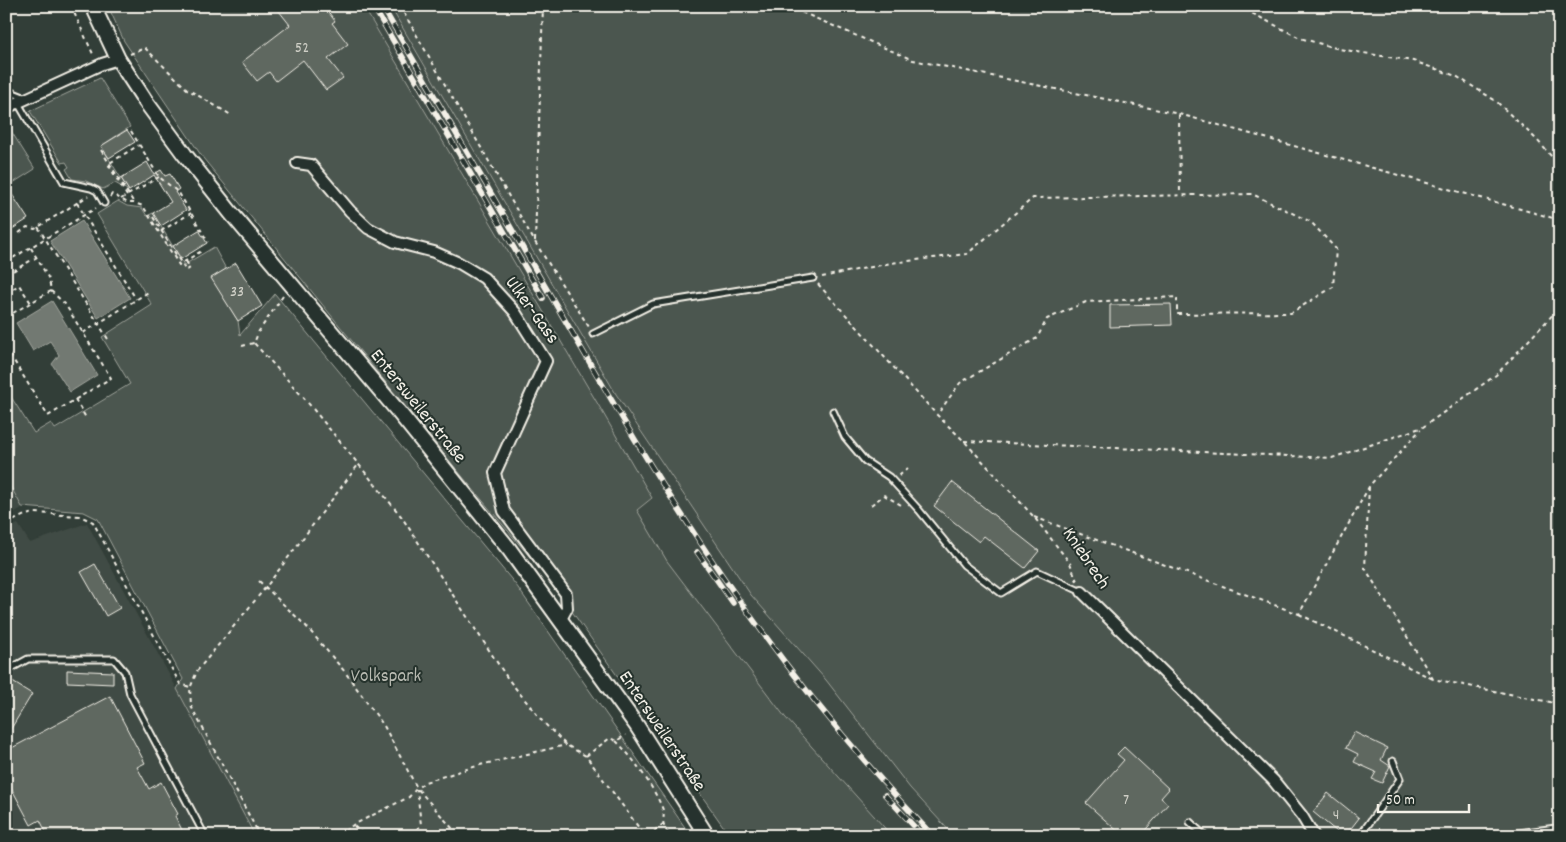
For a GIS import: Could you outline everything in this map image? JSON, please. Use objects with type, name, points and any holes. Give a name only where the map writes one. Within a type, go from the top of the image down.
[{"type":"main road","name":"Entersweilerstraße","points":[[94,6],[118,59],[151,110],[225,206],[397,410],[509,549],[637,726],[707,836]]},
{"type":"street","points":[[6,108],[102,64],[118,59]]},
{"type":"street","name":"Ulker-Gass","points":[[297,163],[311,165],[350,211],[368,228],[395,242],[434,252],[459,263],[484,278],[515,312],[546,361],[495,473],[504,511],[566,594],[567,608],[561,619]]},
{"type":"street","name":"Kniebrech","points":[[1082,592],[1273,780],[1302,816],[1314,836]]},
{"type":"street","points":[[1515,836],[1560,830]]},
{"type":"lane","points":[[6,90],[28,99]]},
{"type":"lane","points":[[18,103],[64,182],[97,191],[104,203]]},
{"type":"lane","points":[[593,334],[653,304],[813,278]]},
{"type":"lane","points":[[833,411],[845,436],[865,461],[889,476],[964,565],[1001,593],[1037,571],[1082,592]]},
{"type":"lane","points":[[6,671],[28,659],[114,659],[125,672],[130,694],[205,836]]},
{"type":"lane","points":[[1360,836],[1400,779],[1393,761]]},
{"type":"lane","points":[[1190,822],[1205,836]]},
{"type":"path","points":[[72,6],[92,54]]},
{"type":"path","points":[[400,6],[535,242],[593,334]]},
{"type":"path","points":[[535,242],[543,6]]},
{"type":"path","points":[[787,6],[913,60],[1179,114],[1560,220]]},
{"type":"path","points":[[1238,6],[1300,38],[1339,49],[1413,62],[1456,76],[1496,101],[1537,140],[1560,166]]},
{"type":"path","points":[[134,52],[146,48],[186,89],[231,115]]},
{"type":"path","points":[[1179,114],[1180,195]]},
{"type":"path","points":[[131,131],[159,177],[179,193],[208,242]]},
{"type":"path","points":[[127,196],[108,164],[139,145]]},
{"type":"path","points":[[101,150],[134,203]]},
{"type":"path","points":[[120,199],[159,177]]},
{"type":"path","points":[[19,233],[27,227],[35,229],[97,191]]},
{"type":"path","points":[[6,262],[104,203],[112,194],[128,203],[143,206],[179,265],[203,250]]},
{"type":"path","points":[[813,278],[891,263],[967,254],[1032,198],[1252,194],[1311,222],[1336,249],[1333,287],[1291,313],[1177,314],[1177,297],[1086,302],[1047,319],[1037,338],[960,383],[937,415]]},
{"type":"path","points":[[77,203],[136,299]]},
{"type":"path","points":[[159,232],[191,213]]},
{"type":"path","points":[[153,217],[186,271],[190,268],[186,261]]},
{"type":"path","points":[[38,227],[108,339]]},
{"type":"path","points":[[6,348],[48,416],[111,378],[65,304],[51,292],[49,279],[31,248]]},
{"type":"path","points":[[6,275],[36,257]]},
{"type":"path","name":"Kniebrech","points":[[813,278],[937,415],[964,441],[1034,517],[1070,563],[1082,592]]},
{"type":"path","points":[[6,293],[19,285],[31,304]]},
{"type":"path","points":[[83,333],[150,291]]},
{"type":"path","points":[[254,343],[259,332],[286,291]]},
{"type":"path","points":[[6,318],[51,292]]},
{"type":"path","points":[[1299,614],[1370,485],[1423,427],[1496,375],[1560,307]]},
{"type":"path","points":[[242,346],[254,343]]},
{"type":"path","points":[[254,343],[304,398],[402,516],[508,679],[543,722],[566,745],[586,756],[646,836],[663,824],[665,816],[651,788],[625,749],[616,741],[610,738],[586,756]]},
{"type":"path","points":[[75,400],[86,418]]},
{"type":"path","points":[[964,441],[1332,458],[1423,427]]},
{"type":"path","points":[[260,836],[191,706],[190,687],[197,671],[266,587],[358,465]]},
{"type":"path","points":[[893,481],[908,468]]},
{"type":"path","points":[[1370,485],[1365,568],[1434,678]]},
{"type":"path","points":[[871,505],[884,495],[910,510],[919,510]]},
{"type":"path","points":[[6,524],[24,515],[35,513],[80,516],[93,522],[180,684],[190,687]]},
{"type":"path","points":[[1034,517],[1299,614],[1434,678],[1560,704]]},
{"type":"path","points":[[259,581],[306,626],[345,672],[384,726],[417,788],[459,836]]},
{"type":"path","points":[[616,741],[628,733]]},
{"type":"path","points":[[338,836],[353,825],[409,797],[425,782],[480,765],[566,745]]},
{"type":"path","points":[[412,836],[421,825],[417,788]]},
{"type":"path","points":[[663,824],[670,836]]},
{"type":"path","points":[[353,825],[365,836]]},
{"type":"shaded area","points":[[363,6],[390,6],[616,394],[751,595],[826,680],[910,788],[954,836],[892,836],[785,717],[667,561],[636,510],[652,499]]},
{"type":"shaded area","points":[[82,221],[130,298],[98,318],[50,241]]},
{"type":"shaded area","points":[[52,301],[97,375],[70,392],[52,364],[59,355],[50,341],[33,351],[16,323]]},
{"type":"shaded area","points":[[6,478],[22,508],[6,517]]},
{"type":"shaded area","points":[[87,523],[255,836],[6,836],[6,530],[18,524],[30,543]]},
{"type":"green space","points":[[108,6],[363,6],[652,498],[637,510],[667,561],[785,717],[892,836],[787,836],[785,834],[781,836],[730,836],[554,586],[203,158],[124,41]]},
{"type":"green space","points":[[390,6],[1560,6],[1560,836],[954,836],[910,788],[826,680],[751,595],[616,394]]},
{"type":"green space","points":[[100,78],[130,127],[101,146],[129,191],[115,183],[103,189],[86,181],[72,179],[66,169],[69,167],[66,162],[62,163],[30,111]]},
{"type":"green space","points":[[6,123],[35,169],[13,183],[6,174]]},
{"type":"green space","name":"Volkspark","points":[[118,201],[127,206],[142,208],[147,216],[153,213],[184,265],[214,247],[226,269],[212,278],[238,321],[240,335],[275,294],[516,585],[691,836],[255,836],[177,689],[183,679],[98,519],[84,512],[22,507],[6,478],[6,389],[34,433],[51,423],[55,429],[130,384],[102,337],[152,305],[97,214]]},
{"type":"building","points":[[275,6],[324,6],[335,21],[332,23],[348,44],[328,59],[343,78],[326,90],[303,60],[276,81],[269,72],[257,81],[242,62],[290,25]]},
{"type":"building","points":[[127,130],[135,142],[109,158],[101,146]]},
{"type":"building","points":[[147,162],[154,174],[161,170],[165,176],[170,174],[179,189],[175,192],[186,210],[161,226],[153,213],[171,202],[154,175],[129,191],[121,178]]},
{"type":"building","points":[[6,185],[28,219],[6,233]]},
{"type":"building","points":[[199,230],[207,243],[181,259],[173,246]]},
{"type":"building","points":[[236,263],[262,306],[238,321],[211,278]]},
{"type":"building","points":[[1171,304],[1172,325],[1110,327],[1110,305]]},
{"type":"building","points":[[952,482],[1039,551],[1025,568],[984,536],[979,542],[934,506]]},
{"type":"building","points":[[95,564],[120,608],[106,616],[81,572]]},
{"type":"building","points":[[67,670],[113,672],[113,684],[67,682]]},
{"type":"building","points":[[6,678],[32,694],[6,737]]},
{"type":"building","points":[[110,696],[145,763],[137,767],[149,789],[161,782],[178,814],[175,816],[185,836],[48,836],[40,820],[31,825],[6,778],[6,751]]},
{"type":"building","points":[[1354,732],[1387,748],[1381,760],[1390,766],[1382,783],[1372,779],[1376,772],[1354,762],[1358,754],[1346,748]]},
{"type":"building","points":[[1124,747],[1169,789],[1161,798],[1168,804],[1140,836],[1123,836],[1086,803],[1124,760],[1117,754]]},
{"type":"building","points":[[1328,793],[1359,818],[1345,836],[1342,836],[1313,812]]},
{"type":"waterway","points":[[437,831],[438,836]]},
{"type":"railway","points":[[373,6],[543,298]]},
{"type":"railway","points":[[382,6],[620,414],[694,533],[748,613],[806,690],[868,765],[933,836]]},
{"type":"railway","points":[[697,552],[733,603]]},
{"type":"railway","points":[[885,795],[923,836]]}]
